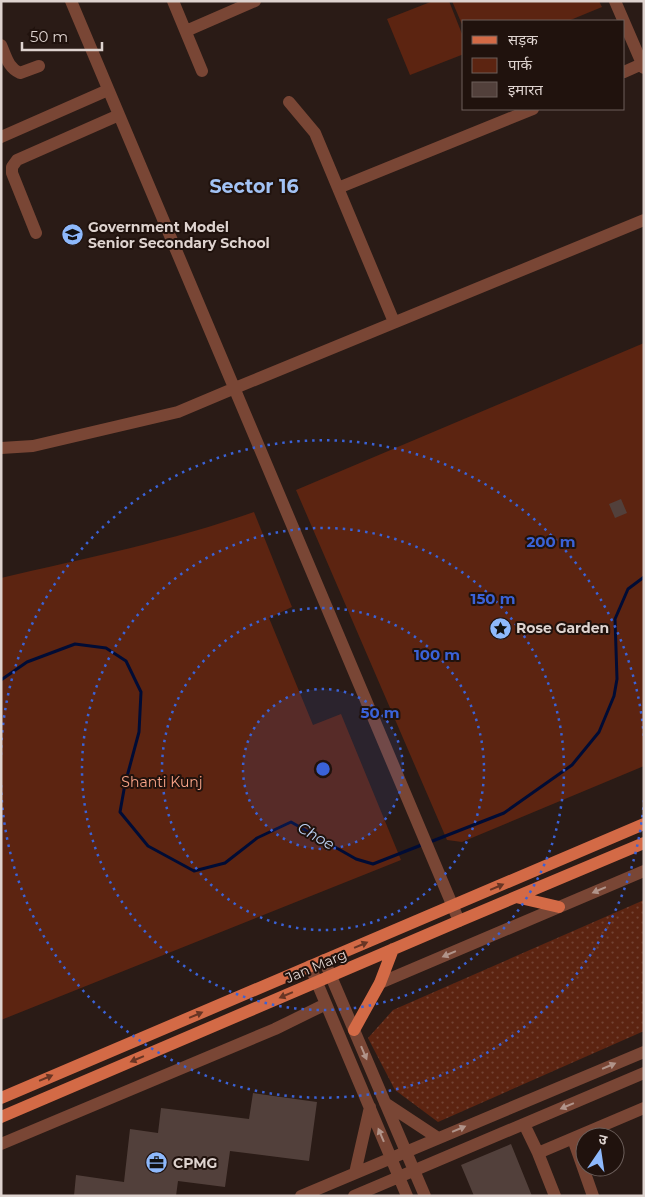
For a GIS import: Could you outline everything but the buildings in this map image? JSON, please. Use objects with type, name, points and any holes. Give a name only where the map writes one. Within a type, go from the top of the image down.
[{"type":"main road","name":"Jan Marg","points":[[1,1098],[644,824]]},
{"type":"main road","name":"Jan Marg","points":[[1,1117],[644,844]]},
{"type":"main road","points":[[516,897],[559,907]]},
{"type":"main road","points":[[354,1030],[380,983],[393,949]]},
{"type":"street","points":[[71,1],[459,921]]},
{"type":"street","points":[[173,1],[202,71]]},
{"type":"street","points":[[186,31],[255,1]]},
{"type":"street","points":[[615,1],[623,20]]},
{"type":"street","points":[[625,24],[643,66],[625,72]]},
{"type":"street","points":[[1,45],[14,71],[20,73],[39,66]]},
{"type":"street","points":[[1,137],[108,90]]},
{"type":"street","points":[[289,102],[315,133],[394,322]]},
{"type":"street","points":[[338,188],[531,110]]},
{"type":"street","points":[[36,234],[12,173],[12,167],[17,160],[119,115]]},
{"type":"street","points":[[1,448],[33,446],[178,412],[644,220]]},
{"type":"street","points":[[380,983],[644,871]]},
{"type":"street","points":[[324,960],[425,1196]]},
{"type":"street","points":[[310,966],[407,1196]]},
{"type":"street","points":[[1,1144],[275,1029],[326,1004]]},
{"type":"street","points":[[301,1196],[644,1052]]},
{"type":"street","points":[[354,1196],[644,1073]]},
{"type":"street","points":[[385,1103],[438,1138]]},
{"type":"street","points":[[355,1173],[370,1107]]},
{"type":"street","points":[[538,1153],[644,1108]]},
{"type":"street","points":[[524,1124],[555,1196]]},
{"type":"street","points":[[573,1139],[593,1196]]},
{"type":"green space","points":[[433,1],[449,1],[462,34],[462,55],[410,75],[387,19]]},
{"type":"green space","points":[[452,1],[599,1],[602,7],[570,20],[462,20],[462,24]]},
{"type":"green space","name":"Rose Garden","points":[[644,343],[644,766],[462,842],[447,840],[296,490]]},
{"type":"green space","name":"Shanti Kunj","points":[[254,512],[292,607],[269,618],[313,725],[341,714],[401,860],[1,1020],[1,578],[192,532]]},
{"type":"green space","points":[[644,900],[644,1031],[438,1122],[395,1090],[368,1038],[393,1010]]},
{"type":"waterway","name":"Choe","points":[[430,842],[504,813],[572,765],[599,732],[614,696],[617,679],[615,619],[628,589],[644,577]]},
{"type":"waterway","name":"Choe","points":[[1,680],[27,662],[75,644],[106,648],[126,661],[141,692],[139,732],[125,784],[120,812],[148,846],[194,871],[225,863],[257,838],[291,822],[356,859],[373,864],[424,844]]},
{"type":"place","name":"Government Model Senior Secondary School","points":[[72,235]]},
{"type":"place","name":"Rose Garden","points":[[500,628]]},
{"type":"place","name":"CPMG","points":[[157,1163]]},
{"type":"district","name":"Sector 16","points":[[254,186]]}]
